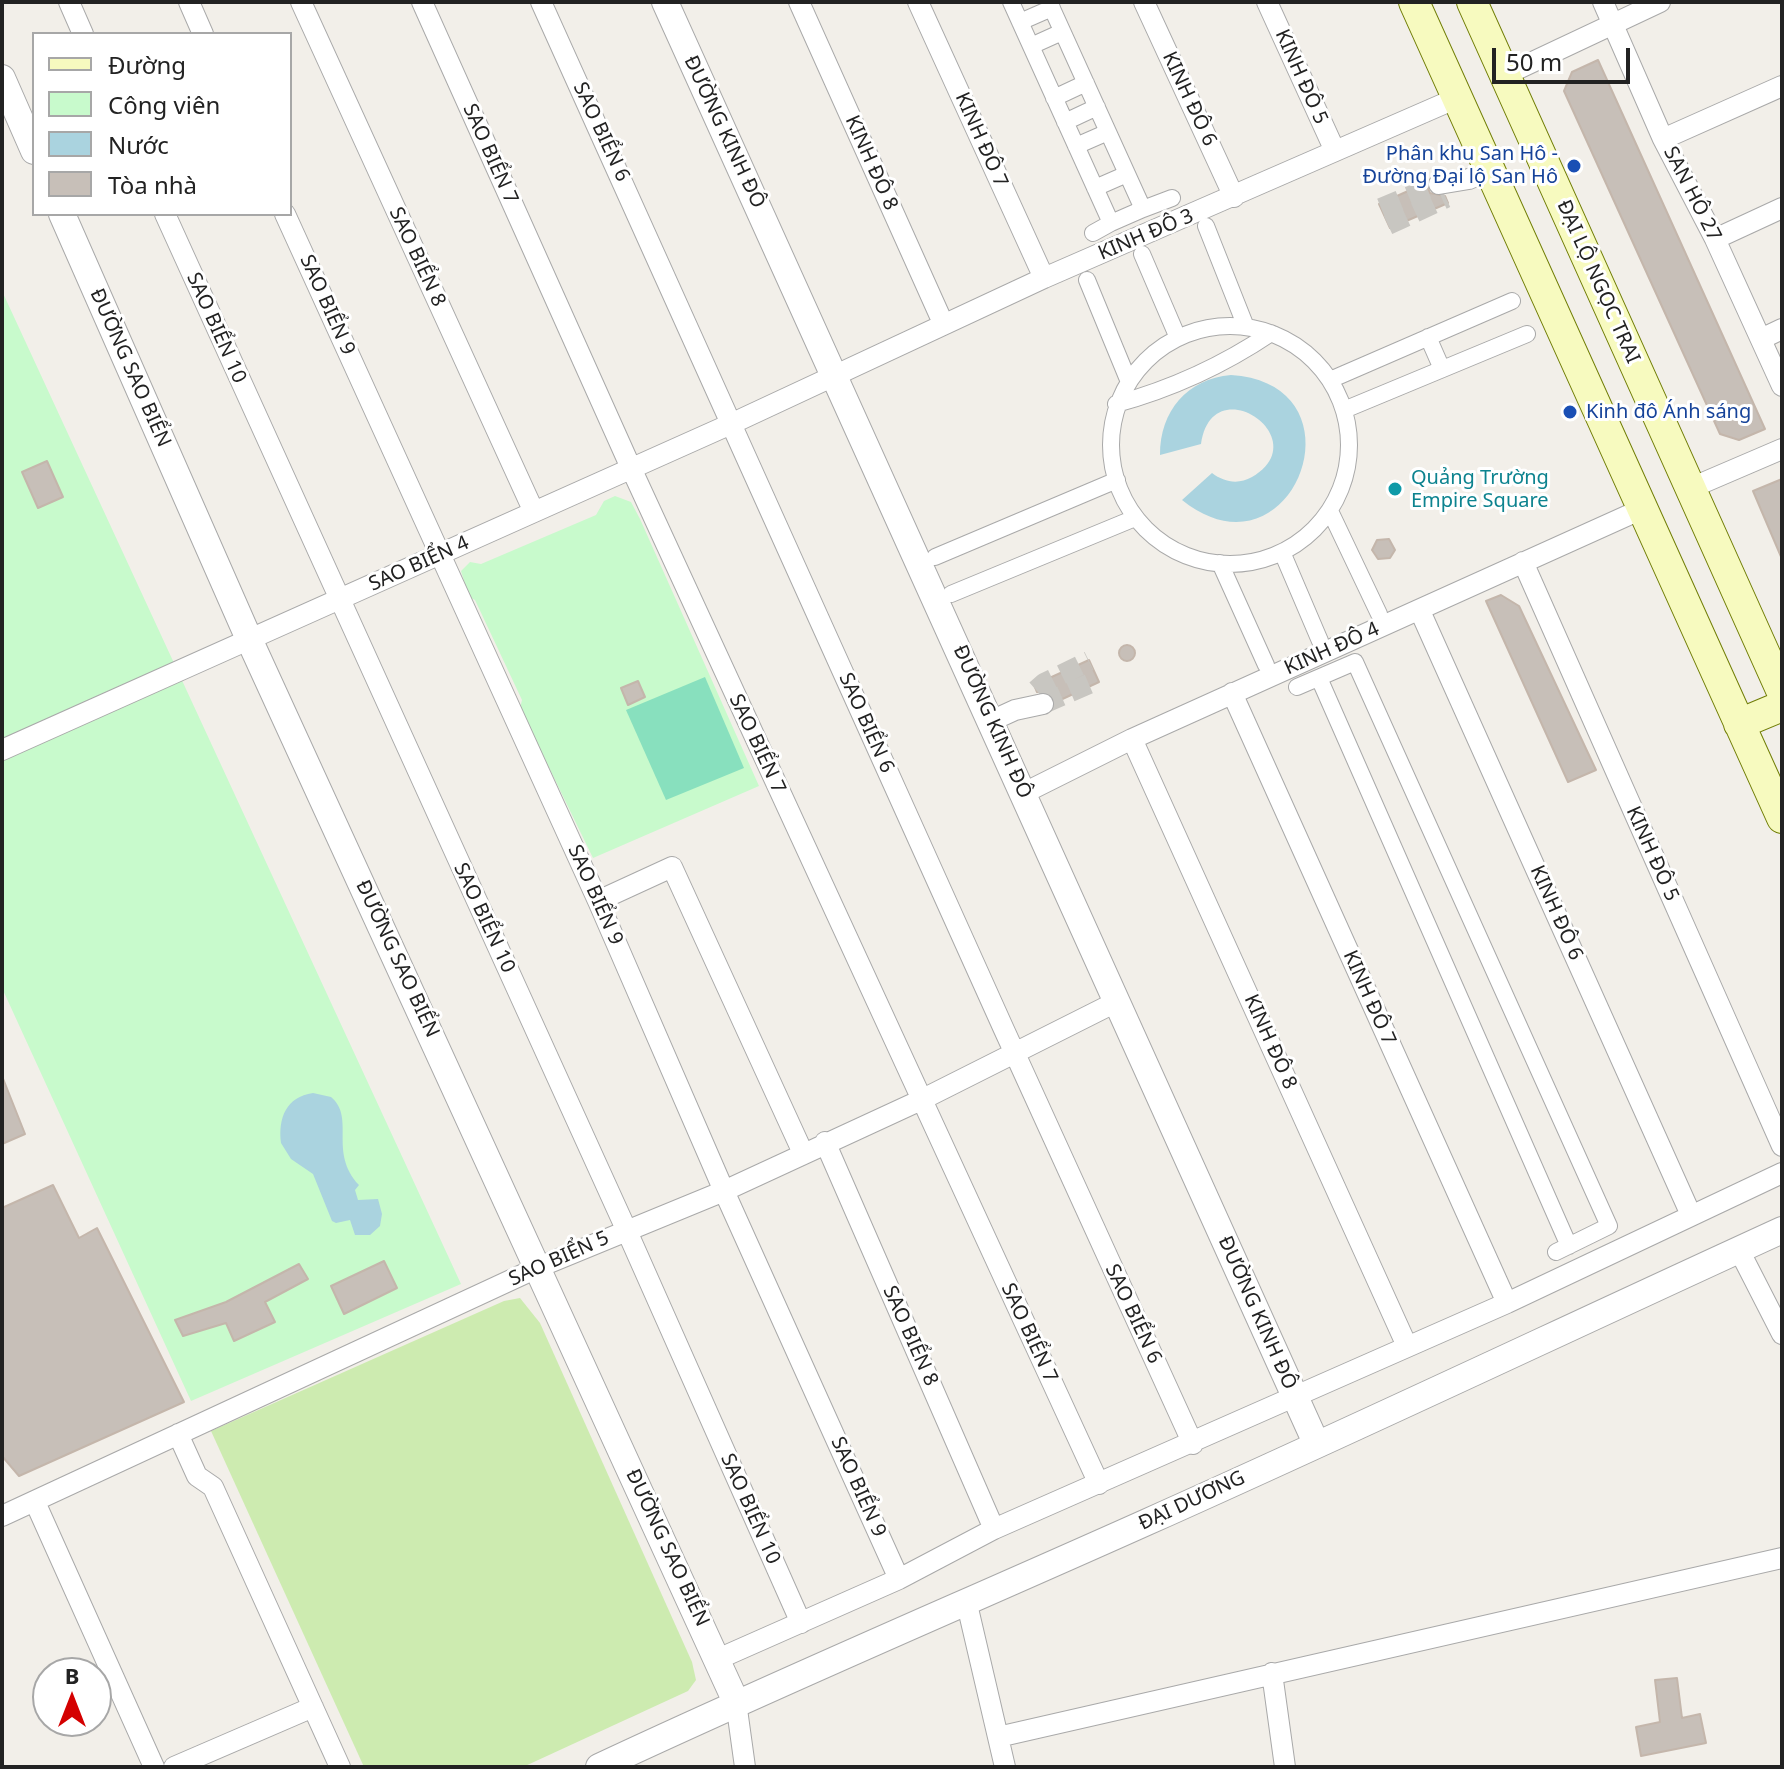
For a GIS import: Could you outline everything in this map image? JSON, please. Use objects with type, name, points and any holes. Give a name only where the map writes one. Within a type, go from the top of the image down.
[{"type":"main road","points":[[1414,2],[1457,98],[1479,175],[1642,509],[1782,818]]},
{"type":"main road","name":"ĐẠI LỘ NGỌC TRAI","points":[[1472,2],[1782,692]]},
{"type":"main road","points":[[1457,98],[1505,75]]},
{"type":"main road","points":[[1642,509],[1691,488]]},
{"type":"main road","points":[[1739,724],[1782,706]]},
{"type":"street","points":[[69,2],[82,32]]},
{"type":"street","points":[[189,2],[202,32]]},
{"type":"street","name":"SAO BIỂN 8","points":[[301,2],[534,512]]},
{"type":"street","name":"SAO BIỂN 7","points":[[422,2],[631,468],[1099,1484]]},
{"type":"street","name":"SAO BIỂN 6","points":[[541,2],[733,423],[1013,1052],[1193,1444]]},
{"type":"street","name":"ĐƯỜNG KINH ĐÔ","points":[[665,2],[1316,1443]]},
{"type":"street","name":"KINH ĐÔ 8","points":[[799,2],[943,323]]},
{"type":"street","name":"KINH ĐÔ 7","points":[[918,2],[1044,278]]},
{"type":"street","points":[[1011,2],[1111,223]]},
{"type":"street","name":"KINH ĐÔ 6","points":[[1144,2],[1234,197]]},
{"type":"street","name":"KINH ĐÔ 5","points":[[1267,2],[1335,151]]},
{"type":"street","name":"SAN HÔ 27","points":[[1603,2],[1663,139],[1715,239],[1782,386]]},
{"type":"street","points":[[1505,75],[1660,2]]},
{"type":"street","points":[[1020,22],[1051,5],[1143,209]]},
{"type":"street","points":[[1031,46],[1062,32]]},
{"type":"street","points":[[2,78],[32,146]]},
{"type":"street","points":[[1054,98],[1086,83]]},
{"type":"street","points":[[1663,139],[1782,86]]},
{"type":"street","name":"KINH ĐÔ 3","points":[[835,374],[1044,278],[1457,98]]},
{"type":"street","points":[[1065,122],[1097,107]]},
{"type":"street","points":[[1076,146],[1108,132]]},
{"type":"street","points":[[1095,188],[1127,174]]},
{"type":"street","points":[[1442,191],[1479,175]]},
{"type":"street","points":[[1093,233],[1172,198]]},
{"type":"street","points":[[1715,239],[1782,208]]},
{"type":"street","name":"ĐƯỜNG SAO BIỂN","points":[[63,216],[249,639],[736,1702]]},
{"type":"street","name":"SAO BIỂN 10","points":[[166,216],[626,1229],[801,1623]]},
{"type":"street","name":"SAO BIỂN 9","points":[[286,216],[598,901],[724,1191],[899,1579]]},
{"type":"street","points":[[1206,226],[1246,327]]},
{"type":"street","points":[[1142,254],[1178,338]]},
{"type":"street","points":[[1087,280],[1129,382]]},
{"type":"street","points":[[1330,380],[1512,301]]},
{"type":"street","points":[[1246,327],[1271,333],[1299,347],[1330,380],[1344,410],[1350,452],[1344,483],[1330,511],[1309,535],[1282,552],[1252,562],[1220,563],[1180,552],[1160,541],[1135,518],[1117,480],[1111,439],[1116,404],[1129,382],[1151,356],[1178,338],[1208,328],[1246,327]]},
{"type":"street","points":[[1761,339],[1782,329]]},
{"type":"street","points":[[1116,404],[1176,383],[1243,352],[1271,333]]},
{"type":"street","points":[[1344,410],[1527,334]]},
{"type":"street","points":[[1428,337],[1442,369]]},
{"type":"street","name":"SAO BIỂN 4","points":[[2,750],[733,423],[835,374]]},
{"type":"street","points":[[1691,488],[1782,449]]},
{"type":"street","points":[[935,557],[1117,480]]},
{"type":"street","name":"KINH ĐÔ 4","points":[[1024,793],[1232,693],[1642,509]]},
{"type":"street","points":[[1330,511],[1379,614]]},
{"type":"street","points":[[951,594],[1135,518]]},
{"type":"street","points":[[1282,552],[1320,641]]},
{"type":"street","name":"KINH ĐÔ 5","points":[[1523,562],[1782,1146]]},
{"type":"street","points":[[1220,563],[1266,665]]},
{"type":"street","name":"KINH ĐÔ 6","points":[[1420,611],[1691,1215]]},
{"type":"street","points":[[1297,687],[1358,661],[1616,1222],[1562,1249],[1319,678]]},
{"type":"street","name":"KINH ĐÔ 7","points":[[1232,693],[1507,1303]]},
{"type":"street","points":[[991,721],[1040,697]]},
{"type":"street","name":"KINH ĐÔ 8","points":[[1132,739],[1407,1346]]},
{"type":"street","points":[[598,901],[672,867],[803,1153]]},
{"type":"street","name":"SAO BIỂN 5","points":[[2,1516],[539,1267],[724,1191],[921,1100],[1116,1002]]},
{"type":"street","name":"SAO BIỂN 8","points":[[825,1142],[994,1529]]},
{"type":"street","points":[[718,1659],[899,1579],[994,1529],[1193,1444],[1507,1303],[1782,1173]]},
{"type":"street","name":"ĐẠI DƯƠNG","points":[[599,1767],[736,1702],[1148,1522],[1316,1443],[1563,1334],[1782,1230]]},
{"type":"street","points":[[1739,1250],[1782,1334]]},
{"type":"street","points":[[178,1434],[197,1476],[213,1487],[340,1767]]},
{"type":"street","points":[[35,1502],[154,1767]]},
{"type":"street","points":[[998,1737],[1782,1558]]},
{"type":"street","points":[[966,1600],[1005,1767]]},
{"type":"street","points":[[1272,1673],[1285,1767]]},
{"type":"street","points":[[736,1702],[745,1767]]},
{"type":"street","points":[[174,1767],[313,1707]]},
{"type":"green space","points":[[2,291],[461,1284],[191,1401],[2,988]]},
{"type":"green space","points":[[615,496],[631,502],[640,519],[759,786],[593,858],[520,708],[522,700],[475,600],[469,597],[461,571],[470,562],[481,564],[596,515],[604,501]]},
{"type":"green space","points":[[705,677],[744,768],[666,800],[626,710]]},
{"type":"green space","points":[[520,1298],[540,1323],[692,1662],[696,1680],[688,1691],[523,1767],[364,1767],[211,1431],[504,1301]]},
{"type":"water","points":[[1231,375],[1273,387],[1297,411],[1306,442],[1300,474],[1282,501],[1256,519],[1221,520],[1182,500],[1212,473],[1221,479],[1242,481],[1252,477],[1269,461],[1273,445],[1268,429],[1255,417],[1239,410],[1223,411],[1209,421],[1201,444],[1160,455],[1165,424],[1179,400],[1201,383]]},
{"type":"water","points":[[313,1093],[331,1097],[338,1105],[342,1115],[345,1160],[359,1185],[355,1190],[358,1200],[378,1199],[382,1214],[380,1226],[370,1235],[355,1235],[350,1220],[332,1221],[313,1174],[291,1159],[281,1143],[281,1125],[286,1110],[296,1099]]},
{"type":"building","points":[[1598,60],[1765,429],[1739,440],[1720,434],[1564,91],[1572,72]]},
{"type":"building","points":[[1426,183],[1430,193],[1445,196],[1448,203],[1390,228],[1379,204]]},
{"type":"building","points":[[47,461],[63,497],[38,508],[22,472]]},
{"type":"building","points":[[1782,479],[1782,559],[1753,491]]},
{"type":"building","points":[[1389,539],[1395,550],[1390,558],[1378,559],[1372,550],[1377,540]]},
{"type":"building","points":[[1501,595],[1519,606],[1596,770],[1568,782],[1486,601]]},
{"type":"building","points":[[1124,645],[1130,645],[1135,653],[1133,659],[1124,661],[1119,656],[1119,650]]},
{"type":"building","points":[[1089,660],[1099,682],[1056,702],[1048,692],[1037,692],[1034,685]]},
{"type":"building","points":[[638,681],[645,697],[628,705],[621,688]]},
{"type":"building","points":[[2,1076],[25,1134],[2,1144]]},
{"type":"building","points":[[53,1185],[79,1238],[97,1228],[184,1402],[19,1476],[2,1456],[2,1208]]},
{"type":"building","points":[[384,1261],[397,1288],[344,1314],[331,1286]]},
{"type":"building","points":[[299,1264],[308,1279],[265,1302],[275,1322],[234,1341],[226,1323],[183,1336],[175,1320],[226,1302]]},
{"type":"building","points":[[1677,1678],[1682,1718],[1700,1714],[1706,1743],[1641,1756],[1636,1727],[1660,1722],[1655,1680]]},
{"type":"tunnel","points":[[1381,208],[1439,184]]},
{"type":"tunnel","points":[[1388,225],[1446,198]]},
{"type":"tunnel","points":[[1036,690],[1089,661]]},
{"type":"tunnel","points":[[1043,704],[1098,680]]},
{"type":"place","name":"Phân khu San Hô - Đường Đại lộ San Hô","points":[[1574,166]]},
{"type":"place","name":"Kinh đô Ánh sáng","points":[[1570,412]]},
{"type":"place","name":"Quảng Trường Empire Square","points":[[1395,489]]}]
